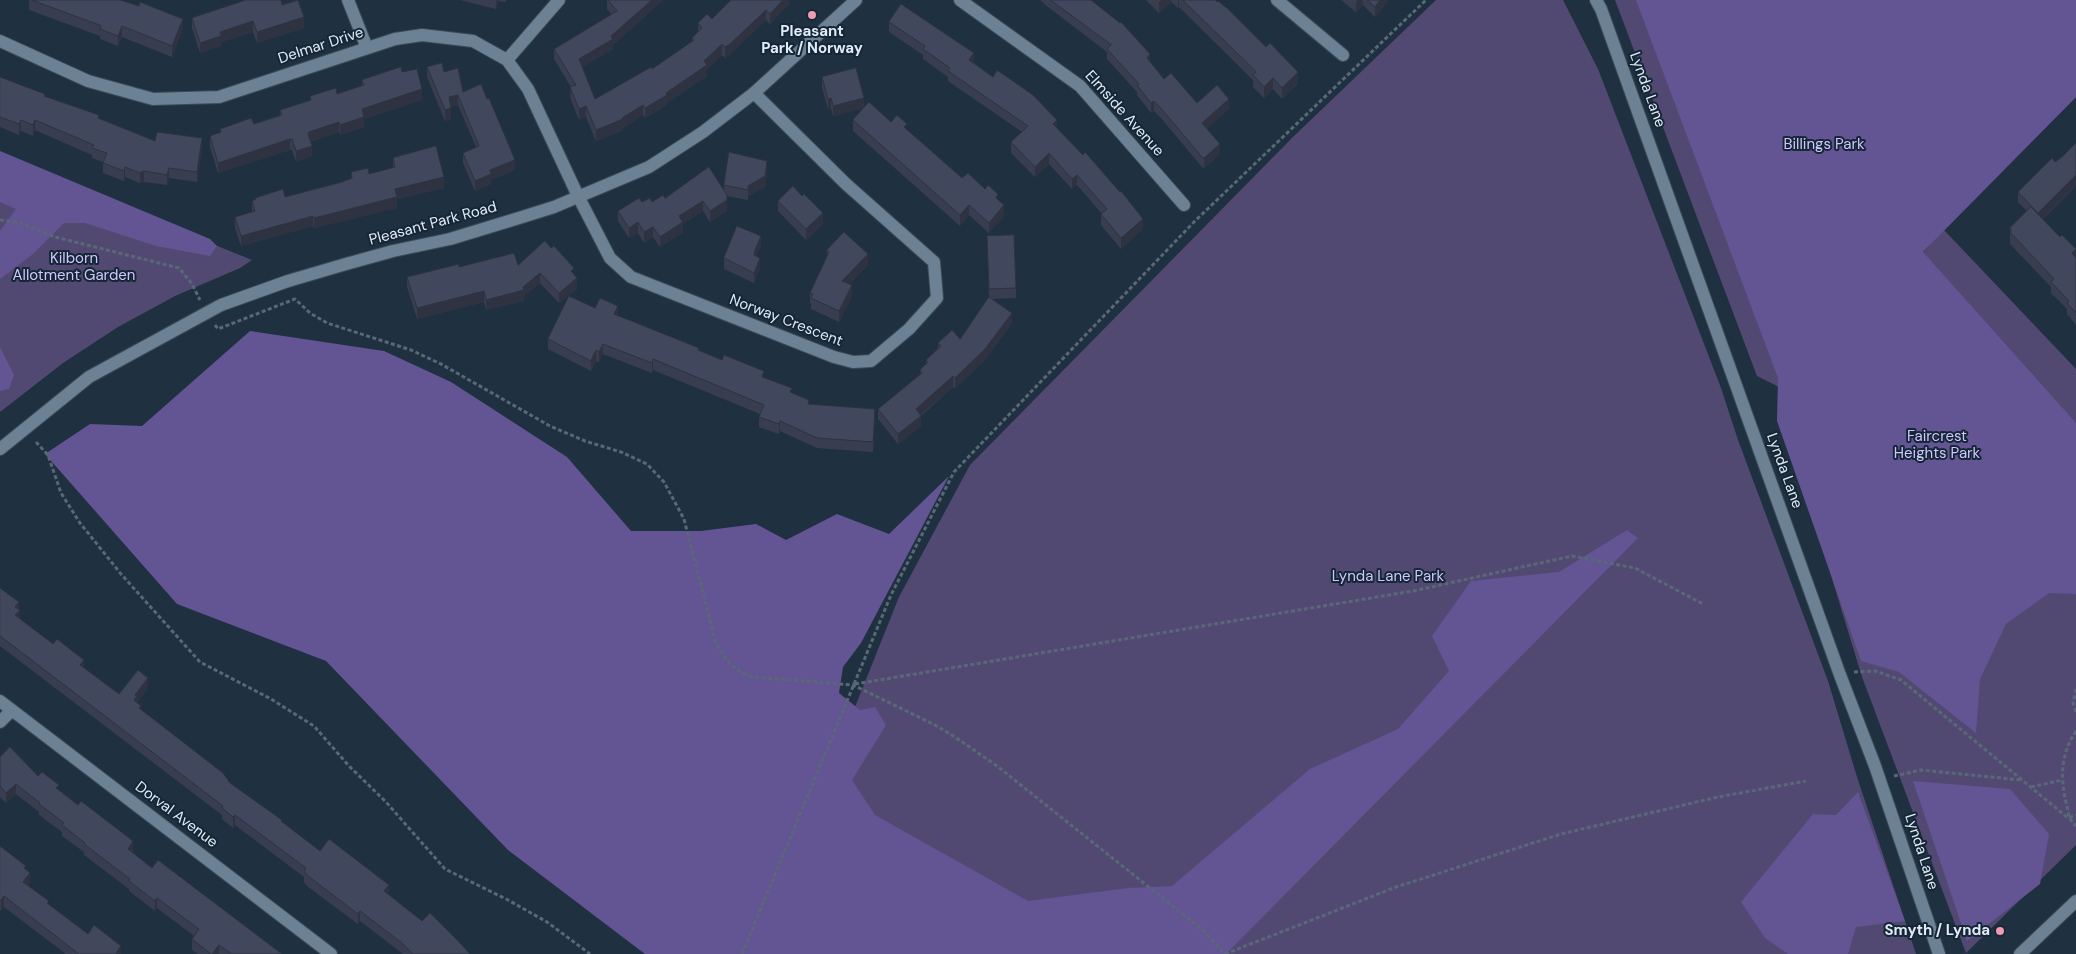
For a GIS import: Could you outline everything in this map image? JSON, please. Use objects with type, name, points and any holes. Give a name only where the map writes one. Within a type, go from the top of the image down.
[{"type":"street","points":[[348,0],[367,48]]},
{"type":"street","points":[[507,60],[559,0]]},
{"type":"street","name":"Pleasant Park Road","points":[[0,450],[88,377],[220,305],[288,282],[393,251],[450,239],[554,206],[649,167],[703,132],[754,93],[856,0]]},
{"type":"street","name":"Elmside Avenue","points":[[960,0],[1080,86],[1184,206]]},
{"type":"street","points":[[1277,0],[1343,55]]},
{"type":"street","name":"Lynda Lane","points":[[1596,0],[1840,675],[1880,780],[1938,954]]},
{"type":"street","name":"Delmar Drive","points":[[0,41],[88,80],[153,99],[219,97],[395,39],[422,34],[473,41],[507,60],[528,89],[578,196]]},
{"type":"street","name":"Norway Crescent","points":[[578,196],[610,258],[631,278],[834,358],[853,362],[872,361],[909,329],[936,298],[934,262],[846,184],[754,93]]},
{"type":"street","name":"Dorval Avenue","points":[[0,701],[331,954]]},
{"type":"street","points":[[0,722],[12,710]]},
{"type":"street","points":[[2020,954],[2076,900]]},
{"type":"path","points":[[742,954],[891,595],[954,472],[1194,222],[1426,0]]},
{"type":"path","points":[[0,220],[18,222],[55,237],[179,268],[192,284],[206,312],[218,329],[296,299],[310,313],[327,323],[411,350],[441,364],[550,426],[621,452],[647,464],[664,482],[684,519],[716,644],[726,660],[743,674],[754,677],[853,685],[1413,591],[1572,556],[1635,568],[1703,604]]},
{"type":"path","points":[[36,442],[48,454],[61,493],[80,524],[121,574],[200,662],[271,699],[314,726],[349,766],[386,802],[445,869],[508,900],[547,922],[590,954]]},
{"type":"path","points":[[1840,675],[1866,670],[1898,678],[2076,826]]},
{"type":"path","points":[[853,685],[956,736],[997,766],[1204,931],[1225,954],[1396,886],[1561,834],[1718,797],[1806,780]]},
{"type":"path","points":[[2076,689],[2073,703],[2076,712]]},
{"type":"path","points":[[2068,818],[2062,780],[2065,754],[2076,731]]},
{"type":"path","points":[[1880,780],[1921,770],[2022,780]]},
{"type":"path","points":[[2031,787],[2062,780]]},
{"type":"path","points":[[2068,818],[2076,816]]},
{"type":"green space","name":"Lynda Lane Park","points":[[1436,0],[1563,0],[1598,69],[1721,388],[1738,440],[1828,681],[1857,777],[1916,954],[756,954],[899,597],[970,465],[1293,137]]},
{"type":"green space","points":[[1615,0],[2076,0],[2076,97],[1944,230],[2076,369],[2076,845],[1966,953],[1862,677],[1780,408],[1933,242],[1783,389],[1757,376]]},
{"type":"green space","points":[[1636,0],[2076,0],[2076,97],[1923,252],[2076,423],[2076,594],[2049,593],[2006,624],[1980,679],[1976,733],[1899,672],[1861,661],[1777,421],[1778,378]]},
{"type":"green space","points":[[0,151],[210,239],[217,246],[210,256],[156,246],[85,223],[64,223],[33,254],[0,279],[0,231],[16,209],[0,202]]},
{"type":"green space","name":"Kilborn Allotment Garden","points":[[0,158],[252,260],[240,268],[175,296],[118,327],[63,363],[0,412]]},
{"type":"green space","points":[[250,331],[384,351],[451,382],[567,457],[631,531],[701,531],[756,524],[786,540],[837,514],[889,534],[949,476],[861,643],[843,667],[839,693],[860,710],[875,707],[886,725],[852,780],[875,815],[1028,901],[1128,888],[1172,886],[1310,769],[1398,729],[1449,671],[1432,636],[1471,581],[1559,572],[1627,530],[1638,538],[1226,954],[645,954],[508,850],[326,661],[177,604],[45,454],[90,424],[142,426]]},
{"type":"green space","points":[[0,347],[14,375],[9,389],[0,391]]},
{"type":"green space","points":[[1913,781],[2010,789],[2049,834],[2040,884],[1967,941]]},
{"type":"green space","points":[[1858,792],[1905,921],[1856,927],[1848,954],[1788,954],[1765,938],[1741,902],[1813,814],[1836,815]]},
{"type":"building","points":[[32,0],[120,0],[139,6],[140,2],[183,19],[172,46],[122,26],[118,36],[100,29],[101,26]]},
{"type":"building","points":[[246,0],[281,0],[282,5],[298,0],[304,17],[257,32],[253,21],[220,32],[221,36],[200,43],[192,18]]},
{"type":"building","points":[[608,0],[652,0],[611,36],[613,39],[579,59],[595,99],[651,67],[652,69],[694,40],[692,38],[702,28],[698,23],[707,14],[712,19],[731,0],[783,0],[770,14],[766,10],[730,44],[725,47],[722,44],[704,61],[707,65],[666,93],[667,95],[645,108],[643,105],[623,119],[596,130],[586,106],[579,109],[570,87],[576,85],[554,49],[617,11]]},
{"type":"building","points":[[1051,0],[1091,0],[1121,22],[1150,54],[1147,58],[1164,79],[1171,73],[1197,103],[1217,85],[1229,99],[1202,123],[1220,144],[1204,158],[1202,157],[1160,107],[1154,101],[1151,103],[1137,85],[1139,84],[1107,49],[1111,45]]},
{"type":"building","points":[[1183,0],[1218,1],[1266,47],[1270,43],[1298,72],[1282,88],[1273,78],[1264,87],[1253,75],[1256,72]]},
{"type":"building","points":[[1368,0],[1380,0],[1375,7]]},
{"type":"building","points":[[901,4],[974,53],[969,60],[993,77],[997,70],[1033,95],[1057,120],[1053,124],[1083,155],[1085,152],[1121,191],[1143,219],[1121,238],[1101,214],[1107,209],[1077,175],[1072,179],[1049,153],[1035,167],[1011,142],[1028,126],[948,71],[950,68],[923,49],[925,46],[889,22]]},
{"type":"building","points":[[442,63],[444,72],[458,68],[463,92],[481,84],[487,99],[489,98],[515,160],[490,170],[491,174],[475,181],[463,153],[479,146],[458,95],[449,97],[451,108],[445,110],[427,67]]},
{"type":"building","points":[[401,67],[402,72],[417,69],[422,89],[362,109],[364,117],[340,125],[339,122],[309,132],[312,146],[296,151],[292,139],[290,139],[218,163],[210,136],[221,132],[220,129],[251,118],[254,124],[282,115],[280,110],[311,100],[310,96],[336,88],[337,94],[364,85],[362,80]]},
{"type":"building","points":[[856,68],[864,98],[833,106],[831,98],[828,99],[822,77]]},
{"type":"building","points":[[0,77],[45,94],[44,96],[99,115],[98,118],[155,141],[157,132],[202,138],[197,172],[169,168],[167,175],[144,171],[140,173],[125,167],[124,171],[103,163],[107,153],[92,148],[94,145],[35,120],[33,125],[21,120],[19,124],[0,117]]},
{"type":"building","points":[[869,102],[891,122],[897,115],[907,124],[904,127],[962,178],[968,173],[985,189],[988,185],[998,194],[996,198],[1004,205],[989,223],[969,205],[960,215],[853,120]]},
{"type":"building","points":[[2076,143],[2076,175],[2038,213],[2018,192],[2052,158],[2055,162]]},
{"type":"building","points":[[436,146],[444,177],[395,189],[397,197],[314,218],[313,216],[241,236],[235,217],[255,211],[252,201],[255,198],[283,189],[285,197],[342,182],[352,178],[351,172],[368,168],[369,174],[395,167],[393,158]]},
{"type":"building","points":[[729,152],[767,161],[765,176],[748,186],[748,190],[724,185]]},
{"type":"building","points":[[709,167],[727,195],[727,200],[710,211],[703,201],[679,216],[683,222],[660,237],[653,227],[644,232],[638,222],[629,228],[618,211],[639,198],[642,202],[650,198],[652,202],[663,195],[665,198]]},
{"type":"building","points":[[793,186],[823,213],[806,229],[778,201]]},
{"type":"building","points":[[2031,207],[2060,237],[2062,235],[2076,249],[2072,253],[2076,258],[2076,313],[2067,303],[2069,301],[2051,282],[2054,279],[2010,232],[2012,230],[2010,228]]},
{"type":"building","points":[[737,226],[761,236],[754,255],[760,258],[754,273],[724,258]]},
{"type":"building","points":[[844,232],[868,254],[842,281],[852,285],[839,311],[811,298],[813,294],[810,293],[829,252],[827,250]]},
{"type":"building","points":[[1014,235],[1016,288],[989,289],[987,236]]},
{"type":"building","points":[[545,241],[551,248],[554,246],[574,268],[571,271],[577,278],[559,293],[540,273],[523,287],[524,290],[486,300],[484,291],[417,308],[407,277],[459,264],[459,267],[514,253],[518,265]]},
{"type":"building","points":[[569,296],[595,308],[600,298],[618,306],[614,314],[699,348],[698,350],[722,360],[724,355],[764,371],[762,377],[792,388],[790,392],[809,400],[808,404],[875,409],[873,442],[817,438],[780,421],[779,424],[759,417],[764,405],[653,359],[652,363],[603,344],[599,352],[596,350],[591,361],[548,339]]},
{"type":"building","points":[[989,297],[1012,313],[985,349],[955,378],[953,376],[916,409],[921,416],[898,434],[878,409],[922,373],[920,370],[928,362],[926,360],[941,346],[938,343],[952,330],[960,339]]},
{"type":"building","points":[[0,588],[19,602],[15,607],[20,610],[15,615],[53,644],[57,639],[84,660],[80,665],[119,694],[138,670],[148,678],[135,695],[137,696],[134,700],[141,706],[139,708],[223,773],[230,783],[282,820],[320,851],[329,839],[389,885],[384,891],[422,921],[430,913],[470,954],[413,954],[402,943],[360,911],[358,914],[308,876],[304,871],[306,868],[235,815],[233,817],[222,808],[223,806],[0,636]]},
{"type":"building","points":[[10,747],[38,776],[42,772],[59,785],[56,788],[78,805],[81,801],[133,841],[128,849],[152,868],[158,860],[282,954],[232,954],[219,945],[211,954],[192,939],[199,929],[157,898],[155,901],[129,881],[130,879],[84,844],[62,825],[64,823],[16,784],[6,793],[0,786],[0,757]]},
{"type":"building","points":[[0,846],[26,866],[24,868],[30,873],[23,882],[88,934],[94,925],[121,946],[117,954],[79,954],[4,896],[0,900]]},
{"type":"place","name":"Pleasant Park / Norway","points":[[812,15]]},
{"type":"place","name":"Smyth / Lynda","points":[[2000,931]]},
{"type":"park label","name":"Billings Park","points":[[1824,145]]},
{"type":"park label","name":"Faircrest Heights Park","points":[[1937,446]]}]
